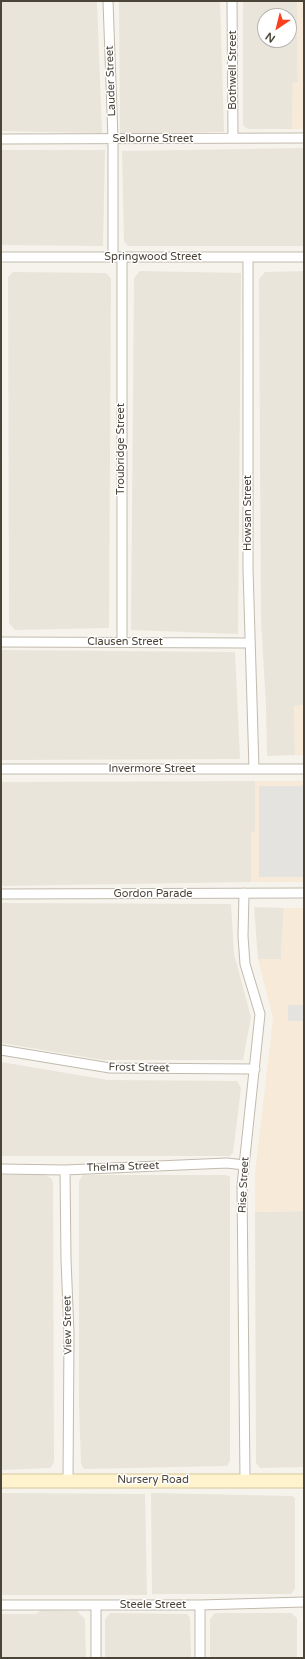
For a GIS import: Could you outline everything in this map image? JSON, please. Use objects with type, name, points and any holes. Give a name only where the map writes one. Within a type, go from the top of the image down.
[{"type":"main road","name":"Nursery Road","points":[[1,1481],[304,1481]]},
{"type":"street","name":"Lauder Street","points":[[108,1],[118,257]]},
{"type":"street","name":"Bothwell Street","points":[[232,1],[233,138]]},
{"type":"street","name":"Selborne Street","points":[[1,139],[304,138]]},
{"type":"street","name":"Howsan Street","points":[[248,256],[250,643],[254,769]]},
{"type":"street","name":"Springwood Street","points":[[1,257],[304,257]]},
{"type":"street","name":"Troubridge Street","points":[[118,257],[122,641]]},
{"type":"street","name":"Clausen Street","points":[[1,642],[122,641],[250,643]]},
{"type":"street","name":"Invermore Street","points":[[1,769],[304,769]]},
{"type":"street","name":"Rise Street","points":[[244,893],[243,936],[245,964],[260,1014],[242,1185],[244,1480]]},
{"type":"street","name":"Gordon Parade","points":[[1,894],[304,893]]},
{"type":"street","name":"Frost Street","points":[[1,1050],[110,1068],[255,1069]]},
{"type":"street","name":"Thelma Street","points":[[1,1169],[65,1170],[227,1163],[244,1165]]},
{"type":"street","name":"View Street","points":[[65,1170],[69,1334],[68,1481]]},
{"type":"street","name":"Steele Street","points":[[1,1605],[200,1605],[304,1602]]},
{"type":"street","points":[[96,1605],[96,1658]]},
{"type":"street","points":[[200,1605],[200,1658]]},
{"type":"shaded area","points":[[1,1],[97,1],[102,133],[1,131]]},
{"type":"shaded area","points":[[119,1],[220,1],[224,132],[120,134]]},
{"type":"shaded area","points":[[243,1],[297,1],[298,83],[293,82],[292,129],[248,129],[243,125]]},
{"type":"shaded area","points":[[297,1],[304,1],[304,129],[292,129],[293,82],[298,82]]},
{"type":"shaded area","points":[[304,148],[304,246],[128,246],[124,241],[122,151]]},
{"type":"shaded area","points":[[1,150],[105,150],[103,246],[1,245]]},
{"type":"shaded area","points":[[140,271],[241,273],[238,634],[131,630],[134,278]]},
{"type":"shaded area","points":[[304,271],[304,705],[294,706],[295,755],[267,756],[266,706],[261,620],[259,279],[265,272]]},
{"type":"shaded area","points":[[13,272],[106,273],[111,278],[109,628],[15,630],[9,623],[8,277]]},
{"type":"shaded area","points":[[1,650],[235,652],[240,759],[1,760]]},
{"type":"shaded area","points":[[304,705],[304,755],[295,755],[294,706]]},
{"type":"shaded area","points":[[255,781],[255,832],[251,832],[251,882],[1,886],[1,782]]},
{"type":"shaded area","points":[[255,781],[304,781],[304,882],[251,882],[251,832],[255,831]]},
{"type":"shaded area","points":[[259,786],[303,786],[304,877],[259,877]]},
{"type":"shaded area","points":[[1,903],[231,904],[234,954],[251,1017],[243,1060],[103,1060],[1,1043]]},
{"type":"shaded area","points":[[254,907],[284,908],[281,959],[258,959]]},
{"type":"shaded area","points":[[284,908],[304,908],[304,1211],[255,1212],[255,1173],[273,1019],[258,959],[281,959]]},
{"type":"shaded area","points":[[288,1005],[304,1005],[304,1021],[288,1021]]},
{"type":"shaded area","points":[[1,1062],[108,1080],[237,1081],[241,1088],[233,1153],[230,1156],[1,1156]]},
{"type":"shaded area","points":[[1,1175],[45,1175],[51,1178],[53,1182],[54,1462],[50,1468],[1,1470]]},
{"type":"shaded area","points":[[83,1175],[227,1175],[230,1177],[230,1461],[227,1466],[84,1469],[81,1464],[79,1404],[79,1181]]},
{"type":"shaded area","points":[[304,1211],[304,1467],[260,1468],[256,1463],[255,1212]]},
{"type":"shaded area","points":[[1,1493],[145,1494],[147,1595],[1,1595]]},
{"type":"shaded area","points":[[151,1493],[292,1496],[295,1498],[295,1589],[291,1594],[152,1594]]},
{"type":"shaded area","points":[[41,1610],[77,1611],[85,1619],[86,1658],[1,1658],[1,1614],[36,1614]]},
{"type":"shaded area","points":[[110,1613],[187,1614],[190,1618],[191,1658],[105,1658],[105,1619]]},
{"type":"shaded area","points":[[215,1613],[291,1613],[297,1618],[297,1658],[210,1658],[210,1619]]}]
